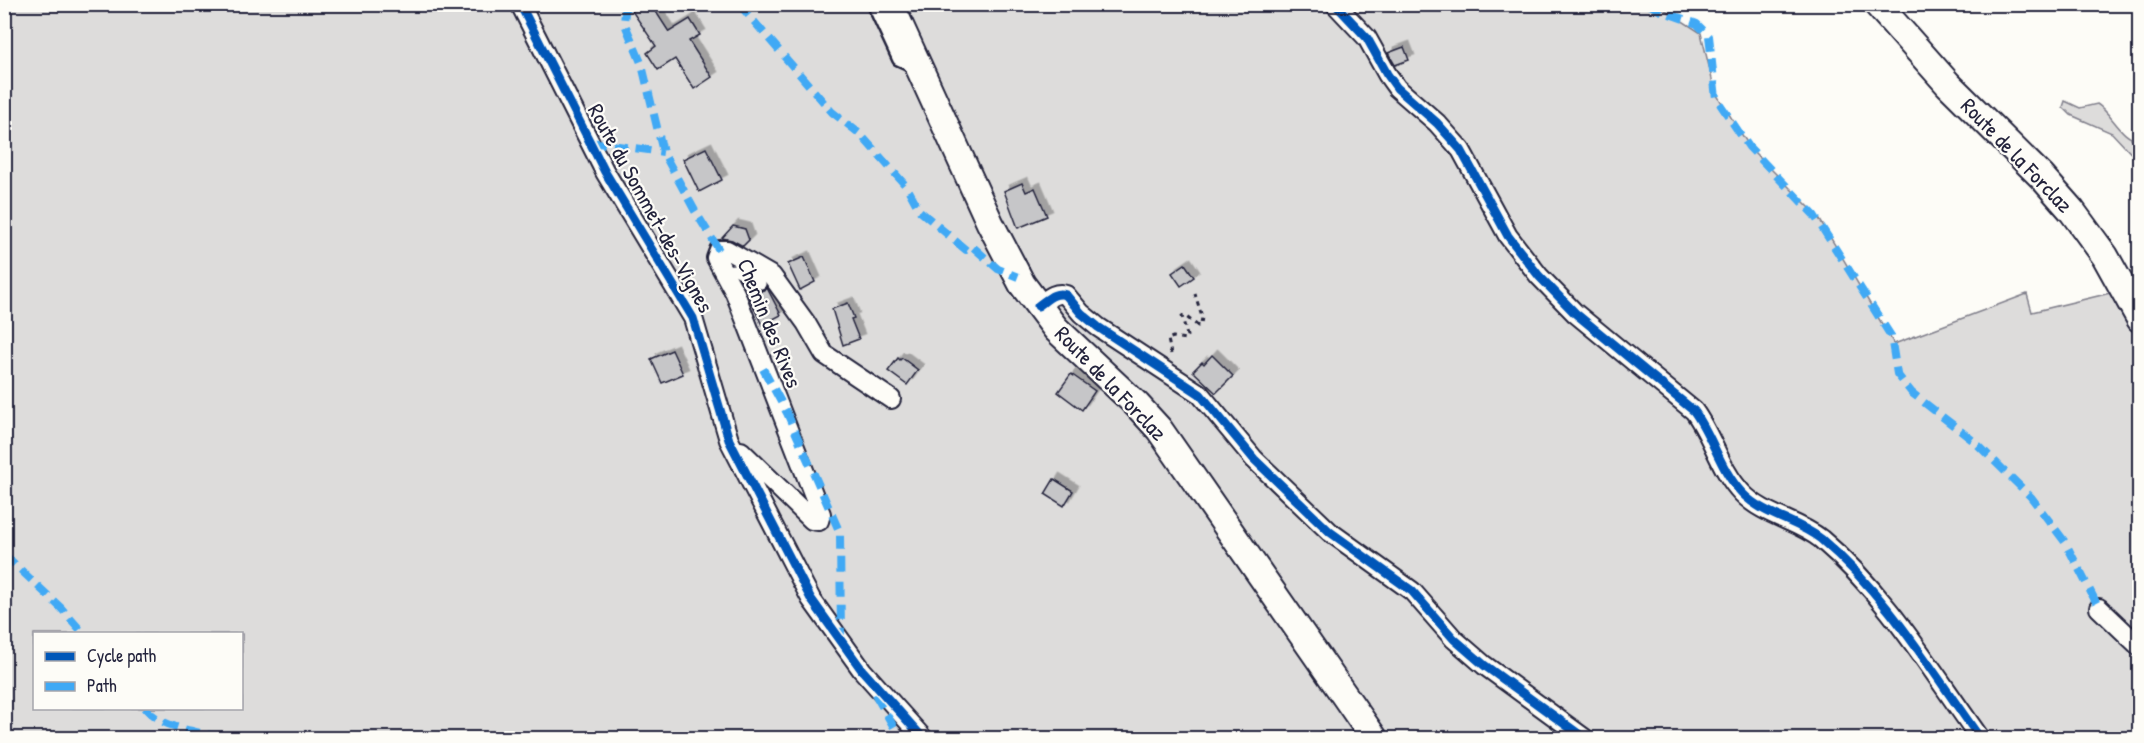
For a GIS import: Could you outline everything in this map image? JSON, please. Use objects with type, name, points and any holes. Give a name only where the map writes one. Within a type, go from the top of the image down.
[{"type":"main road","name":"Route de la Forclaz","points":[[890,4],[990,223],[1022,284],[1066,339],[1137,405],[1159,429],[1374,738]]},
{"type":"main road","name":"Route de la Forclaz","points":[[1877,4],[1948,84],[2042,177],[2072,211],[2104,256],[2139,319]]},
{"type":"street","name":"Route du Sommet-des-Vignes","points":[[520,4],[605,172],[693,318],[729,440],[811,599],[862,670],[923,738]]},
{"type":"street","points":[[1335,4],[1367,39],[1397,88],[1437,123],[1461,150],[1508,236],[1539,276],[1575,313],[1694,411],[1728,474],[1748,498],[1763,509],[1815,536],[1857,575],[1899,624],[1980,738]]},
{"type":"street","name":"Chemin des Rives","points":[[729,440],[812,520],[819,521],[821,514],[735,293],[716,256],[722,249],[772,276],[806,323],[824,354],[891,399]]},
{"type":"street","points":[[1038,306],[1052,295],[1058,293],[1066,295],[1089,321],[1200,394],[1254,459],[1330,532],[1412,591],[1454,639],[1484,665],[1584,738]]},
{"type":"street","points":[[2099,608],[2139,647]]},
{"type":"lane","points":[[872,4],[898,60],[920,70]]},
{"type":"lane","points":[[724,270],[734,269],[761,284]]},
{"type":"path","points":[[1181,381],[1171,357],[1168,339],[1173,337],[1185,339],[1187,336],[1182,316],[1185,315],[1198,326],[1201,324],[1202,317],[1195,294]]},
{"type":"shaded area","points":[[4,5],[1658,5],[1701,33],[1715,92],[1751,149],[1817,215],[1894,344],[2027,294],[2032,312],[2139,286],[2139,738],[5,738]]},
{"type":"shaded area","points":[[2065,101],[2080,108],[2097,104],[2102,108],[2122,131],[2133,139],[2139,139],[2139,162],[2112,133],[2071,115],[2063,107]]},
{"type":"building","points":[[641,4],[651,4],[669,32],[690,19],[700,35],[689,41],[712,77],[694,89],[675,59],[658,70],[647,53],[656,46],[632,11]]},
{"type":"building","points":[[1404,47],[1409,60],[1395,65],[1388,53]]},
{"type":"building","points":[[706,148],[722,180],[699,192],[683,159]]},
{"type":"building","points":[[1022,183],[1026,192],[1035,188],[1047,216],[1018,228],[1004,191]]},
{"type":"building","points":[[733,226],[745,229],[749,240],[743,246],[722,238]]},
{"type":"building","points":[[804,257],[815,282],[800,290],[788,264]]},
{"type":"building","points":[[1185,264],[1194,277],[1181,286],[1172,273]]},
{"type":"building","points":[[767,288],[781,315],[762,325],[749,297]]},
{"type":"building","points":[[848,303],[854,318],[851,319],[859,339],[843,345],[832,309]]},
{"type":"building","points":[[672,350],[683,374],[662,383],[651,359]]},
{"type":"building","points":[[1212,355],[1233,376],[1216,393],[1193,371]]},
{"type":"building","points":[[898,358],[900,360],[902,358],[918,370],[907,385],[888,371]]},
{"type":"building","points":[[1071,374],[1095,391],[1082,410],[1058,392]]},
{"type":"building","points":[[1054,479],[1073,491],[1064,506],[1045,494]]},
{"type":"marked path","points":[[626,4],[624,22],[642,65],[663,152],[719,250]]},
{"type":"marked path","points":[[739,4],[832,112],[860,134],[907,187],[920,211],[966,250],[973,247],[998,269],[1018,277]]},
{"type":"marked path","points":[[1649,4],[1697,24],[1709,36],[1716,98],[1749,147],[1814,215],[1891,336],[1897,374],[1912,393],[1976,443],[2031,497],[2065,542],[2099,608]]},
{"type":"marked path","points":[[590,142],[663,152]]},
{"type":"marked path","points":[[763,369],[787,413],[840,533],[841,640]]},
{"type":"marked path","points":[[4,554],[61,608],[82,632]]},
{"type":"marked path","points":[[875,694],[900,738]]},
{"type":"marked path","points":[[147,710],[161,721],[171,725],[221,738]]},
{"type":"cycle path","points":[[520,4],[605,172],[693,318],[729,440],[811,599],[862,670],[923,738]]},
{"type":"cycle path","points":[[1335,4],[1367,38],[1397,88],[1437,123],[1461,150],[1508,236],[1539,276],[1575,313],[1694,411],[1722,464],[1742,493],[1770,513],[1802,527],[1821,539],[1866,584],[1887,608],[1980,738]]},
{"type":"cycle path","points":[[1038,306],[1054,295],[1066,295],[1081,313],[1098,327],[1200,394],[1254,459],[1330,532],[1412,591],[1454,639],[1484,665],[1584,738]]}]
